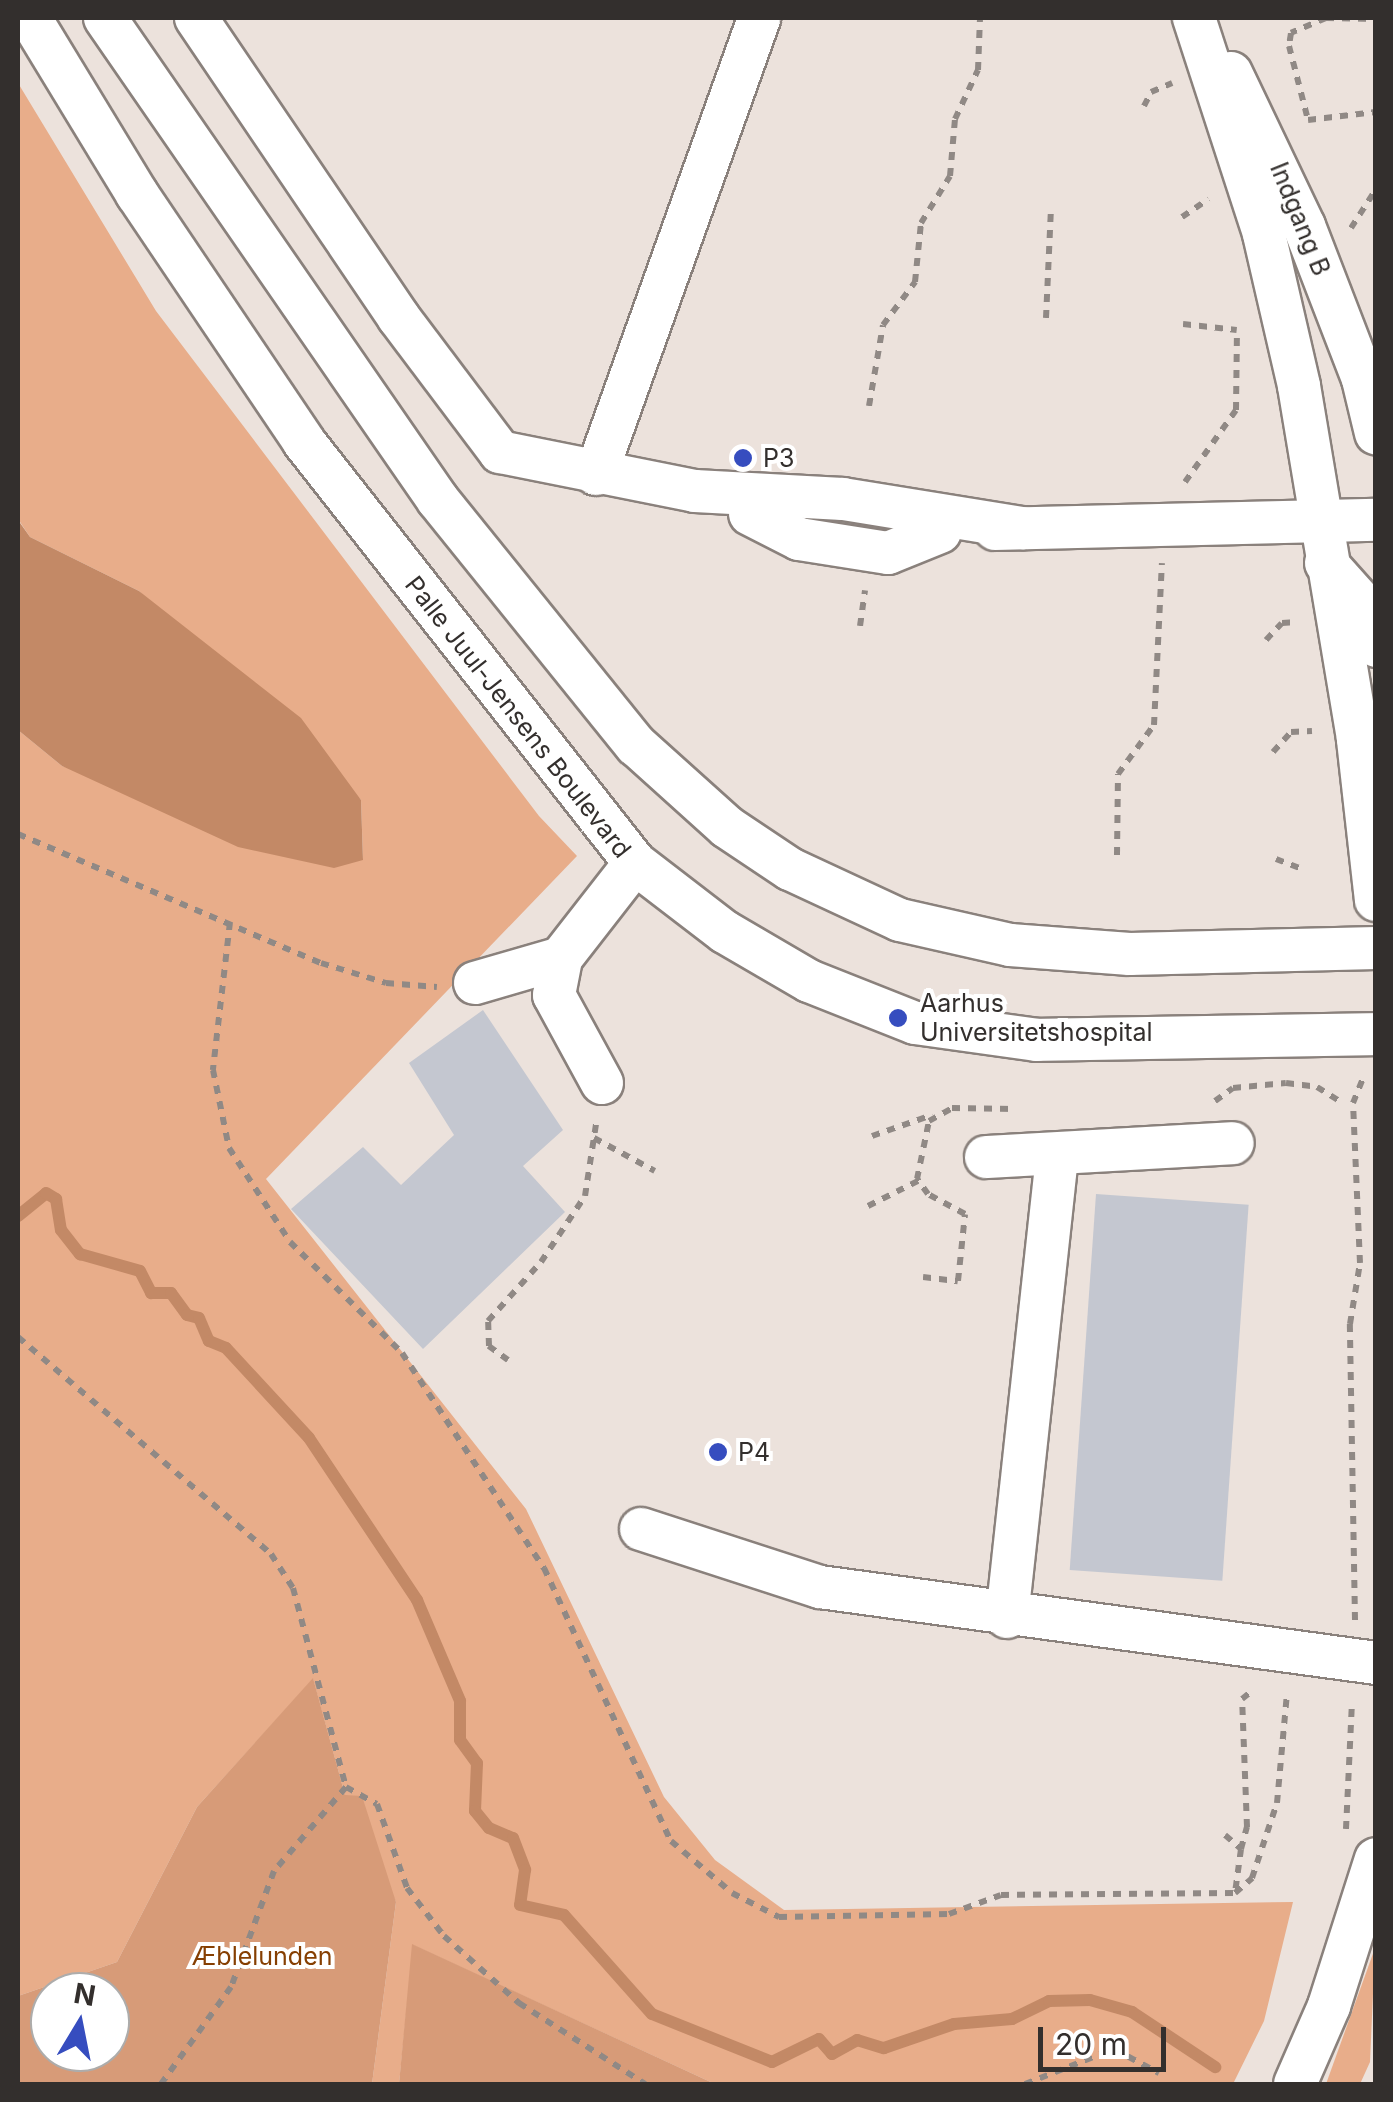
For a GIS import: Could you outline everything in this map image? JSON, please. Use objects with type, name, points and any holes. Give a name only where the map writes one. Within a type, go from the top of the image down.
[{"type":"street","name":"Palle Juul-Jensens Boulevard","points":[[30,18],[137,194],[304,442],[634,863],[726,932],[809,981],[915,1023],[1037,1040],[1373,1047]]},
{"type":"street","points":[[196,18],[378,288],[500,452],[752,502],[941,522],[1024,528],[1376,520]]},
{"type":"street","points":[[596,474],[759,18]]},
{"type":"street","points":[[1195,18],[1264,234],[1299,386],[1318,522],[1358,740],[1376,900]]},
{"type":"street","name":"Indgang B","points":[[1195,18],[1250,102],[1369,378],[1376,433]]},
{"type":"street","points":[[108,26],[438,500],[636,745],[727,827],[790,869],[900,920],[1010,944],[1130,954],[1376,948]]},
{"type":"street","points":[[1326,563],[1368,610],[1376,646]]},
{"type":"street","points":[[602,1083],[554,994],[561,958],[634,863]]},
{"type":"street","points":[[475,984],[561,958]]},
{"type":"street","points":[[986,1156],[1233,1143]]},
{"type":"street","points":[[1007,1617],[1057,1155]]},
{"type":"street","points":[[640,1529],[820,1587],[1007,1617],[1350,1658]]},
{"type":"street","points":[[1295,2084],[1329,2006],[1360,1846]]},
{"type":"path","points":[[869,406],[883,325],[915,282],[921,223],[950,176],[955,119],[978,70],[980,18]]},
{"type":"path","points":[[1376,19],[1326,18],[1291,33],[1308,120],[1376,112]]},
{"type":"path","points":[[1144,106],[1150,92],[1175,82]]},
{"type":"path","points":[[1182,217],[1220,195]]},
{"type":"path","points":[[1046,318],[1052,208]]},
{"type":"path","points":[[1117,854],[1118,774],[1154,725],[1168,506],[1236,410],[1237,330]]},
{"type":"path","points":[[1266,640],[1282,623],[1297,622]]},
{"type":"path","points":[[1272,752],[1291,732],[1312,731]]},
{"type":"path","points":[[18,834],[321,964],[386,983],[455,988],[475,984]]},
{"type":"path","points":[[1276,859],[1302,869]]},
{"type":"path","points":[[230,922],[212,1070],[230,1148],[290,1242],[402,1353],[544,1568],[670,1841],[732,1893],[779,1917],[949,1914],[1001,1895],[1234,1893],[1252,1878],[1277,1803],[1288,1691],[1308,1703],[1350,1658]]},
{"type":"path","points":[[1360,1846],[1350,1658],[1350,1324],[1360,1263],[1354,1103],[1373,1047]]},
{"type":"path","points":[[508,1360],[489,1346],[488,1321],[541,1262],[586,1196],[602,1083]]},
{"type":"path","points":[[1286,1084],[1317,1088],[1340,1102]]},
{"type":"path","points":[[872,1136],[935,1114]]},
{"type":"path","points":[[594,1138],[654,1171]]},
{"type":"path","points":[[868,1206],[918,1181]]},
{"type":"path","points":[[18,1337],[271,1554],[293,1588],[346,1787],[377,1804],[407,1888],[444,1936],[520,2003],[646,2084]]},
{"type":"path","points":[[1234,1893],[1247,1827],[1242,1699]]},
{"type":"path","points":[[161,2084],[231,1987],[274,1871],[346,1787]]},
{"type":"path","points":[[1225,1835],[1242,1849]]},
{"type":"path","points":[[1025,2084],[1114,2050],[1159,2073]]},
{"type":"shaded area","points":[[18,83],[156,311],[539,816],[577,856],[266,1179],[526,1509],[664,1797],[715,1860],[784,1910],[1293,1902],[1264,2021],[1233,2084],[715,2084],[413,1945],[399,2084],[372,2084],[396,1902],[345,1795],[313,1679],[197,1807],[117,1962],[88,1972],[30,1972],[30,1992],[18,1996],[18,730],[62,766],[363,859],[361,800],[139,591],[30,537],[18,519]]},
{"type":"shaded area","points":[[18,520],[30,537],[139,591],[301,718],[361,800],[363,860],[334,868],[238,847],[62,766],[18,730]]},
{"type":"shaded area","points":[[1375,1948],[1370,2062],[1360,2084],[1326,2084]]},
{"type":"green space","name":"Æblelunden","points":[[313,1678],[345,1795],[362,1796],[396,1902],[372,2084],[18,2084],[18,1996],[30,1992],[30,2072],[130,2072],[130,1972],[88,1972],[117,1962],[197,1807]]},
{"type":"green space","points":[[412,1944],[715,2084],[399,2084]]},
{"type":"building","points":[[483,1010],[563,1130],[523,1166],[565,1212],[423,1349],[291,1209],[363,1147],[401,1185],[454,1135],[409,1063]]},
{"type":"building","points":[[1096,1194],[1249,1205],[1222,1581],[1070,1570]]},
{"type":"waterway","points":[[18,1216],[46,1193],[56,1199],[61,1230],[80,1254],[140,1271],[151,1293],[171,1293],[187,1315],[199,1318],[209,1341],[226,1348],[309,1438],[417,1600],[460,1701],[460,1740],[477,1763],[475,1811],[489,1828],[513,1838],[525,1870],[520,1905],[564,1915],[652,2014],[772,2062],[819,2039],[832,2054],[857,2040],[884,2048],[954,2024],[1012,2019],[1049,2001],[1090,2000],[1132,2012],[1215,2067]]},
{"type":"place","name":"P3","points":[[743,458]]},
{"type":"place","name":"Aarhus Universitetshospital","points":[[898,1018]]},
{"type":"place","name":"P4","points":[[718,1452]]}]
